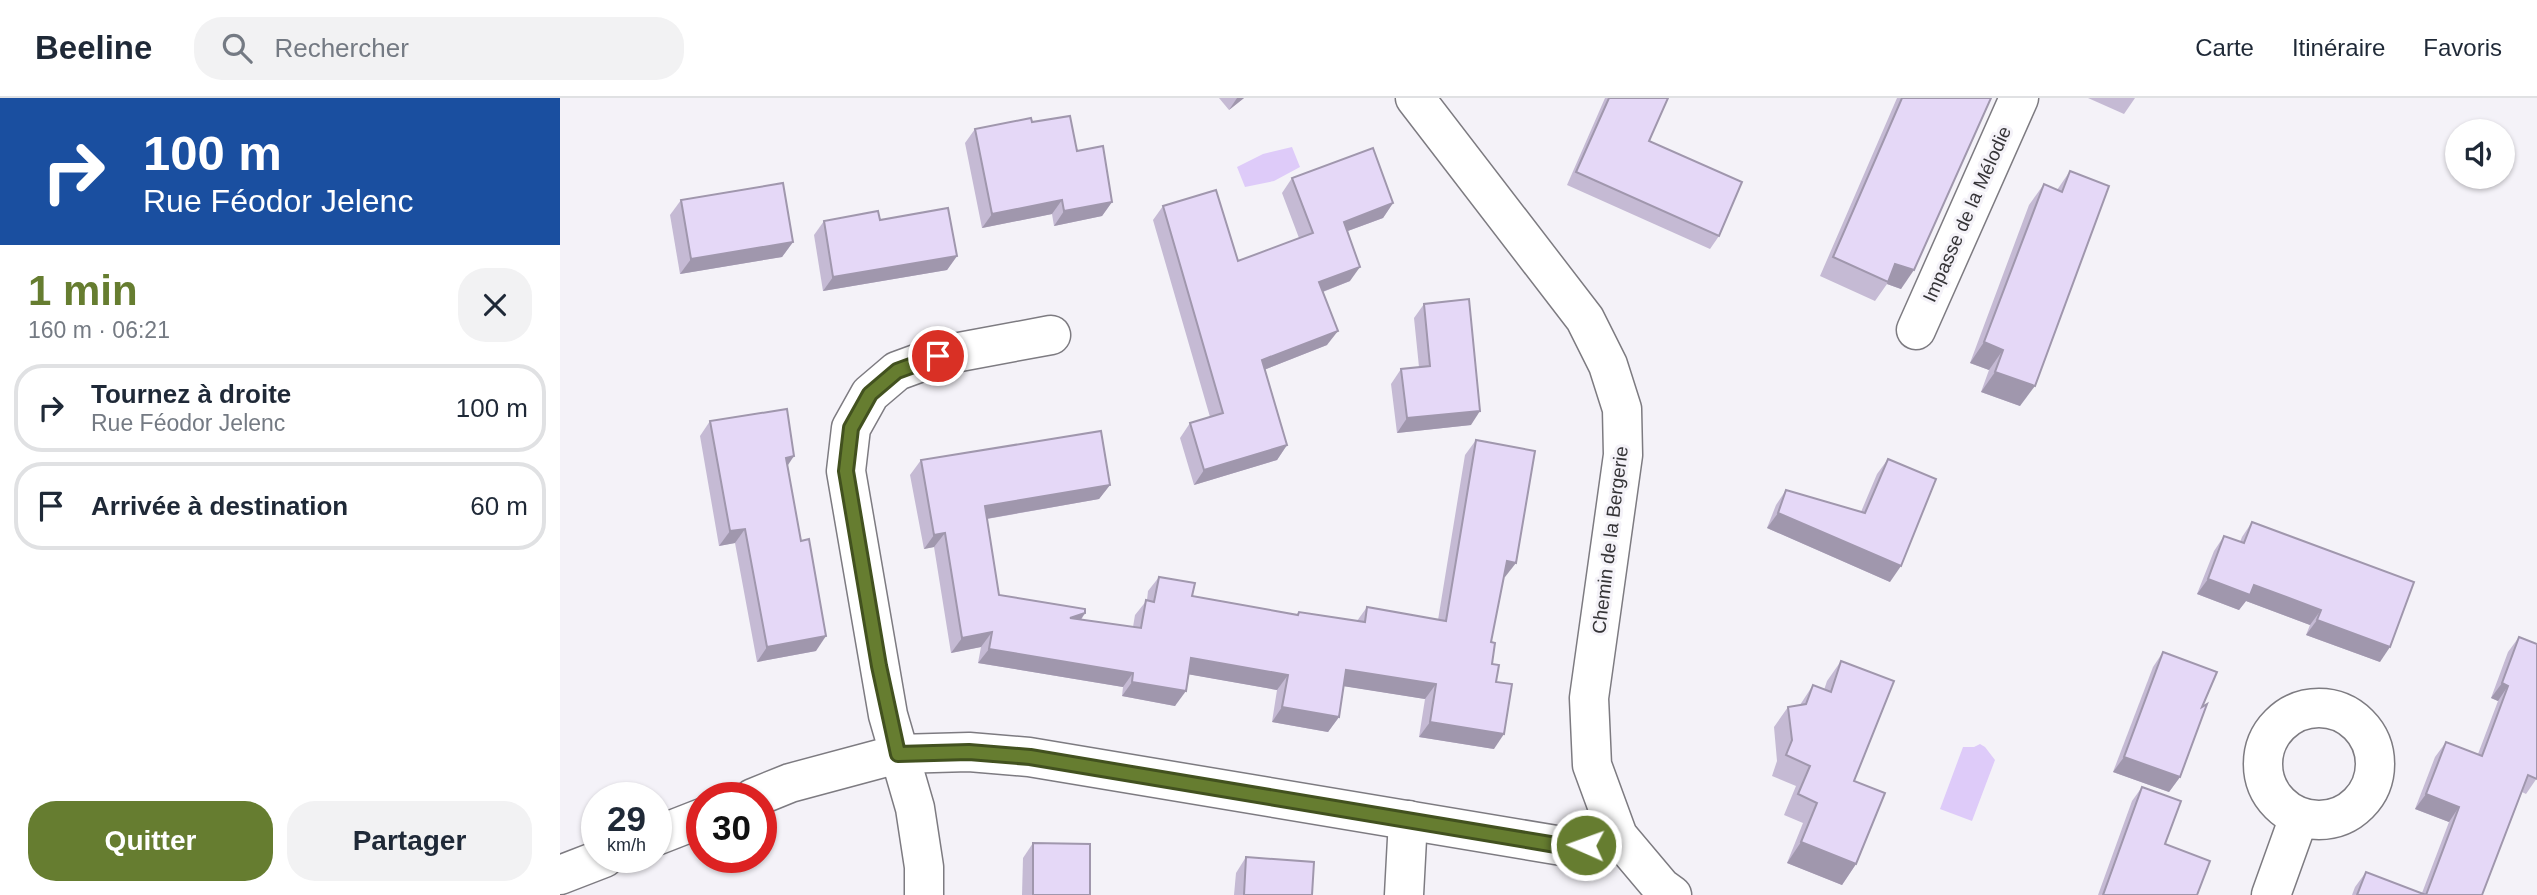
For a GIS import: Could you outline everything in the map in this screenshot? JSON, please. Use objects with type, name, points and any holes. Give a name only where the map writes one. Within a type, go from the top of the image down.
[{"type":"street","name":"Impasse de la Mélodie","points":[[1916,330],[2019,98]]},
{"type":"street","name":"Chemin de la Bergerie","points":[[1433,107],[1585,319],[1608,365],[1622,410],[1623,455],[1589,698],[1592,765],[1618,836],[1661,887],[1672,895]]},
{"type":"street","points":[[924,895],[924,867],[915,808],[898,754],[879,666],[846,471],[851,428],[870,394],[897,371],[938,356],[1051,335]]},
{"type":"street","points":[[777,788],[898,754],[969,752],[1030,757],[1562,846],[1586,845],[1618,836]]},
{"type":"street","points":[[2270,895],[2299,817]]},
{"type":"street","points":[[1405,895],[1408,820]]},
{"type":"street","points":[[560,875],[581,867]]},
{"type":"shaded area","points":[[1292,147],[1300,167],[1274,181],[1245,187],[1237,167],[1263,154]]},
{"type":"shaded area","points":[[1980,744],[1995,760],[1972,821],[1940,809],[1963,747]]},
{"type":"building","points":[[1609,98],[1668,98],[1649,141],[1742,182],[1719,236],[1576,172]]},
{"type":"building","points":[[1902,98],[1991,98],[1914,270],[1895,264],[1888,282],[1833,257]]},
{"type":"building","points":[[1070,116],[1077,151],[1103,146],[1112,202],[1064,211],[1062,200],[992,214],[975,129],[1031,118],[1032,122]]},
{"type":"building","points":[[1373,148],[1393,203],[1344,222],[1360,267],[1319,282],[1338,331],[1262,360],[1287,445],[1204,470],[1190,423],[1223,413],[1163,206],[1216,190],[1238,261],[1313,233],[1292,178]]},
{"type":"building","points":[[2070,171],[2109,186],[2035,386],[1995,372],[2003,350],[1984,342],[2044,184],[2062,192]]},
{"type":"building","points":[[783,183],[793,242],[691,259],[681,200]]},
{"type":"building","points":[[948,208],[957,256],[833,277],[824,221],[878,211],[880,220]]},
{"type":"building","points":[[1469,299],[1480,411],[1407,418],[1401,369],[1430,366],[1424,304]]},
{"type":"building","points":[[787,409],[794,456],[786,458],[801,541],[809,539],[826,636],[767,647],[745,529],[730,531],[710,421]]},
{"type":"building","points":[[1101,431],[1110,485],[985,506],[999,595],[1085,609],[1085,613],[1070,618],[1141,628],[1146,600],[1154,602],[1159,577],[1195,583],[1192,596],[1298,615],[1299,612],[1365,622],[1367,607],[1446,621],[1476,440],[1535,451],[1516,563],[1507,561],[1491,642],[1495,643],[1492,664],[1499,665],[1496,682],[1512,684],[1504,734],[1430,722],[1436,684],[1346,670],[1339,717],[1282,707],[1288,675],[1191,658],[1186,691],[1132,682],[1133,673],[989,649],[992,632],[962,638],[945,533],[934,535],[921,460]]},
{"type":"building","points":[[1888,459],[1936,479],[1901,566],[1778,513],[1786,490],[1865,513]]},
{"type":"building","points":[[2252,522],[2414,582],[2390,647],[2317,620],[2321,610],[2254,585],[2250,595],[2208,579],[2224,536],[2244,543]]},
{"type":"building","points":[[2519,637],[2537,644],[2537,779],[2528,775],[2482,895],[2426,895],[2459,807],[2426,794],[2446,742],[2482,756],[2508,686],[2502,683]]},
{"type":"building","points":[[2163,652],[2217,672],[2202,707],[2207,704],[2180,777],[2124,757]]},
{"type":"building","points":[[1841,661],[1894,681],[1854,781],[1885,793],[1856,864],[1801,842],[1817,803],[1798,794],[1810,766],[1786,755],[1792,740],[1788,707],[1806,704],[1813,685],[1831,692]]},
{"type":"building","points":[[2142,787],[2181,801],[2165,844],[2210,861],[2197,895],[2103,895]]},
{"type":"building","points":[[1033,843],[1090,844],[1090,895],[1033,895]]},
{"type":"building","points":[[1246,857],[1314,862],[1312,895],[1244,895]]},
{"type":"building","points":[[2366,872],[2426,895],[2357,895]]},
{"type":"route","points":[[938,356],[897,371],[870,394],[851,428],[846,471],[888,715],[898,754],[969,752],[1030,757],[1562,846],[1586,845]]}]
